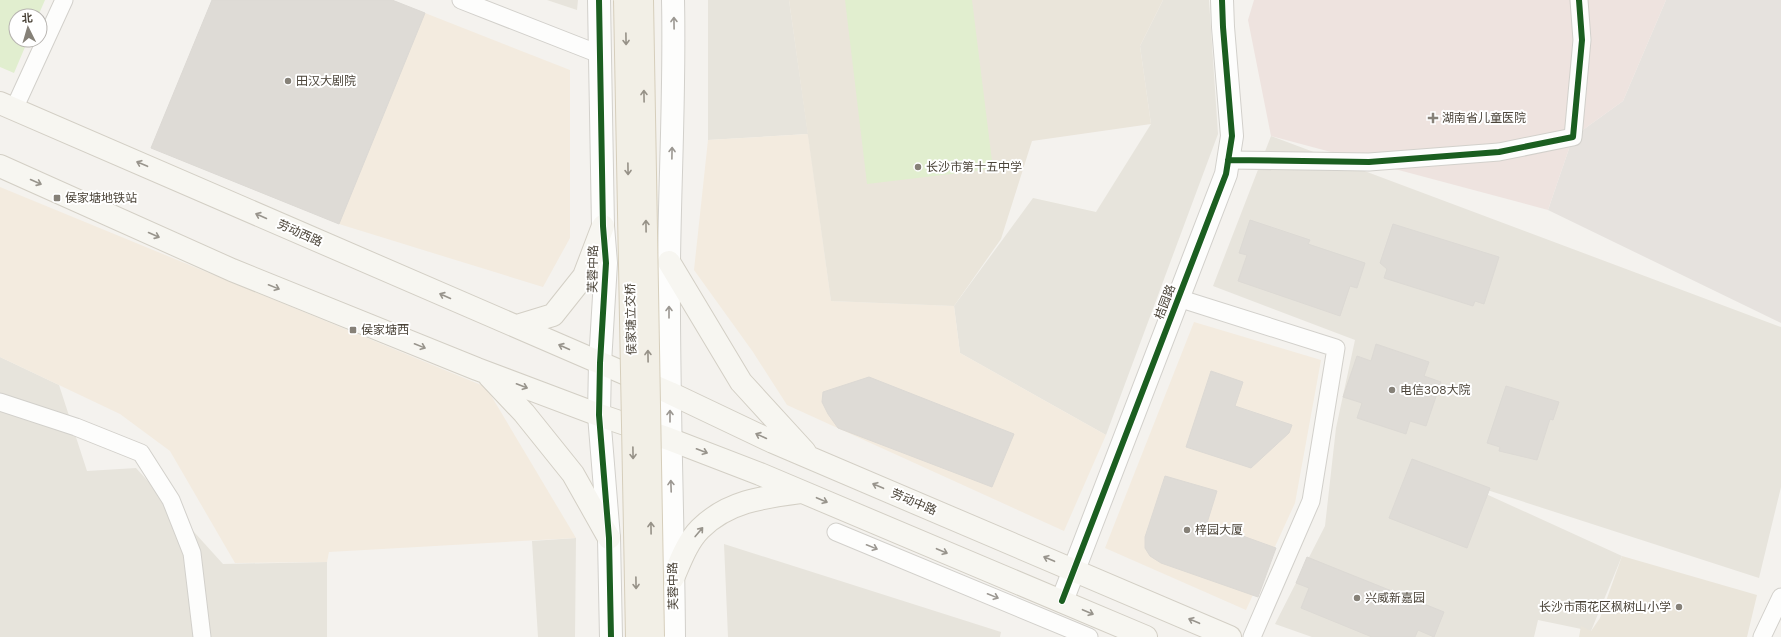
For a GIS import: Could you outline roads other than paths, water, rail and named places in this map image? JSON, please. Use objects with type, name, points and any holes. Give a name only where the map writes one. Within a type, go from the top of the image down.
[{"type":"main road","name":"侯家塘立交桥","points":[[625,0],[637,637]]},
{"type":"main road","name":"侯家塘立交桥","points":[[642,0],[653,637]]},
{"type":"main road","name":"劳动西路","points":[[7,106],[463,305],[517,326],[600,364]]},
{"type":"main road","points":[[0,166],[232,270],[486,372],[599,415],[669,439],[803,492],[1146,637]]},
{"type":"main road","points":[[517,326],[553,315],[584,276],[603,226]]},
{"type":"main road","points":[[669,262],[741,382],[810,457]]},
{"type":"main road","name":"劳动中路","points":[[600,364],[670,393],[810,457],[1230,637]]},
{"type":"main road","points":[[486,372],[524,413],[573,474],[609,538]]},
{"type":"main road","points":[[673,578],[686,550],[699,530],[727,509],[759,498],[803,492]]},
{"type":"street","points":[[7,106],[64,0]]},
{"type":"street","points":[[461,0],[599,54]]},
{"type":"street","name":"芙蓉中路","points":[[599,0],[603,226],[606,263],[600,364],[599,415],[609,538],[610,637]]},
{"type":"street","points":[[670,393],[669,262],[674,0]]},
{"type":"street","name":"桔园路","points":[[1062,601],[1226,174],[1232,136],[1222,0]]},
{"type":"street","points":[[1228,160],[1369,162],[1499,152],[1573,137],[1582,40],[1579,0]]},
{"type":"street","points":[[1178,298],[1336,348],[1310,501],[1252,637]]},
{"type":"street","name":"芙蓉中路","points":[[670,393],[669,439],[674,637]]},
{"type":"street","points":[[0,402],[76,427],[141,453],[171,500],[192,554],[202,637]]},
{"type":"street","points":[[836,532],[1089,637]]},
{"type":"street","points":[[1762,637],[1781,597]]},
{"type":"place","name":"田汉大剧院","points":[[288,81]]},
{"type":"place","name":"湖南省儿童医院","points":[[1433,118]]},
{"type":"place","name":"长沙市第十五中学","points":[[918,167]]},
{"type":"place","name":"侯家塘地铁站","points":[[57,198]]},
{"type":"place","name":"侯家塘西","points":[[353,330]]},
{"type":"place","name":"电信308大院","points":[[1392,390]]},
{"type":"place","name":"梓园大厦","points":[[1187,530]]},
{"type":"place","name":"兴威新嘉园","points":[[1357,598]]},
{"type":"place","name":"长沙市雨花区枫树山小学","points":[[1679,607]]}]
